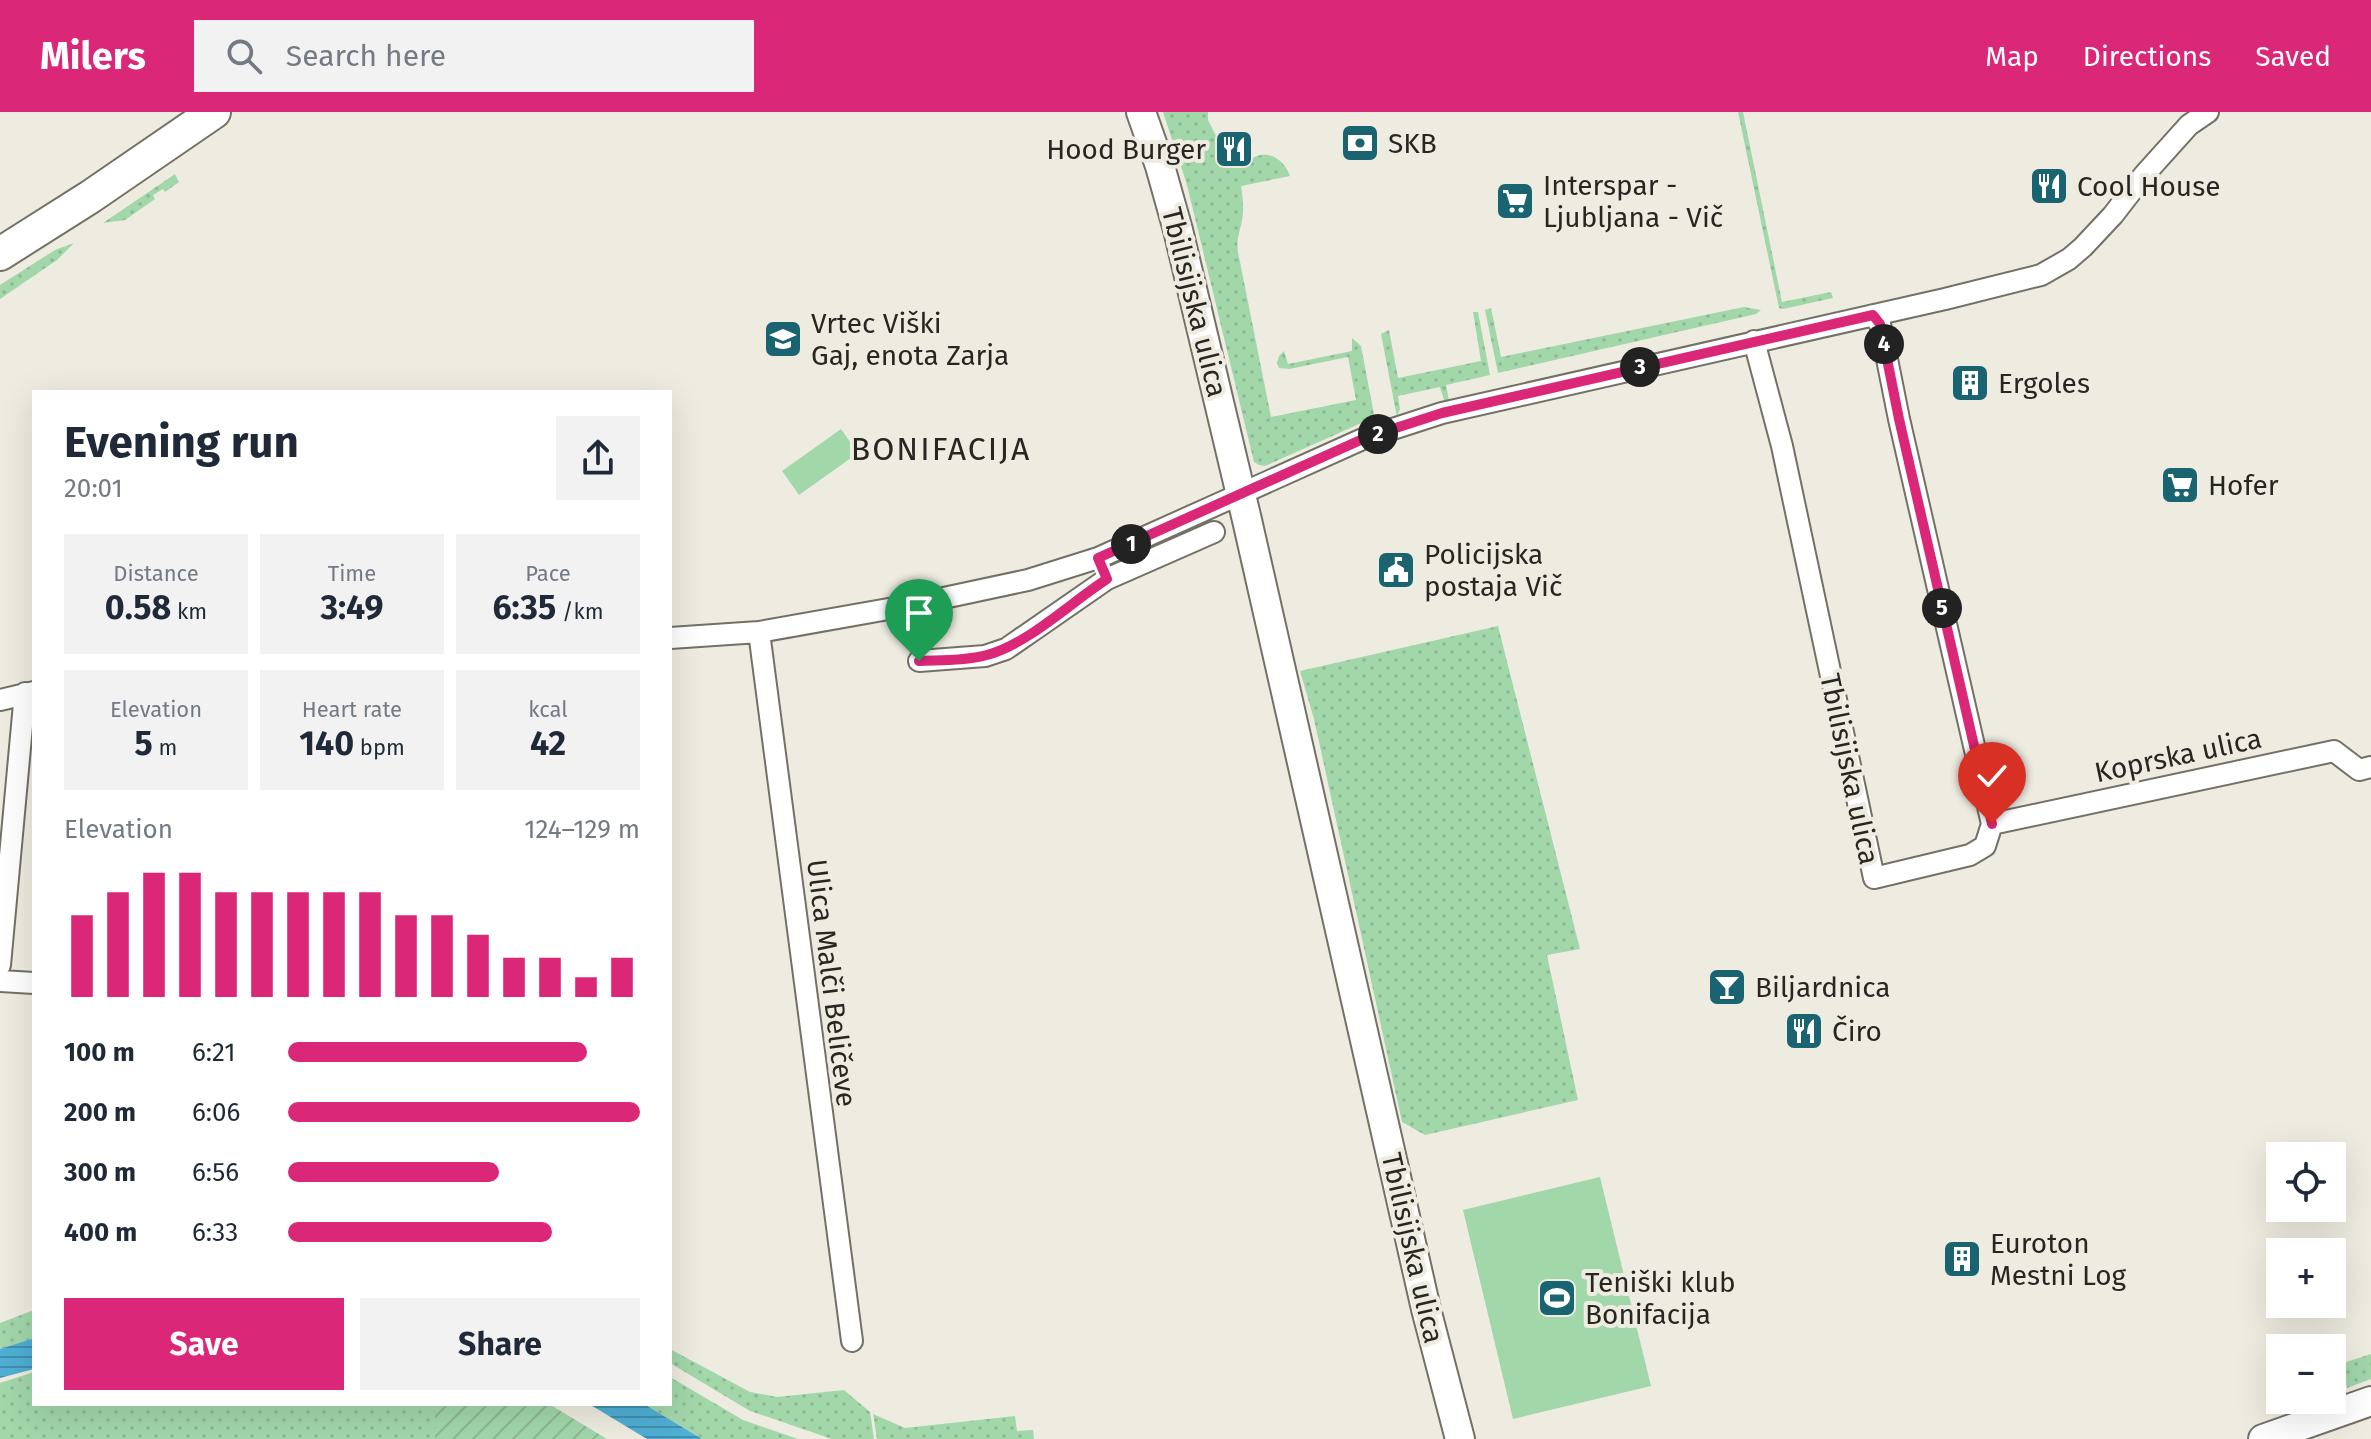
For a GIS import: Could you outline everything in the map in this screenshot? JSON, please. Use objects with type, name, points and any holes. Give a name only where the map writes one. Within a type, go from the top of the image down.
[{"type":"main road","points":[[0,254],[214,112]]},
{"type":"street","name":"Tbilisijska ulica","points":[[1141,112],[1178,230],[1400,1196],[1460,1439]]},
{"type":"street","points":[[672,638],[759,632],[1028,580],[1098,558],[1365,438],[1442,413],[2018,282],[2058,267],[2083,247],[2189,125],[2208,112]]},
{"type":"street","points":[[1873,315],[1880,324],[1992,824]]},
{"type":"street","name":"Tbilisijska ulica","points":[[1754,341],[1782,446],[1874,878],[1970,855],[1985,846],[1992,824]]},
{"type":"street","points":[[919,661],[957,660],[1006,649],[1107,579],[1214,532]]},
{"type":"street","points":[[1098,558],[1107,579]]},
{"type":"street","name":"Ulica Malči Beličeve","points":[[759,632],[852,1341]]},
{"type":"street","points":[[0,700],[30,692],[0,965]]},
{"type":"street","name":"Koprska ulica","points":[[1992,824],[2334,751],[2359,770],[2371,767]]},
{"type":"street","points":[[0,981],[32,983]]},
{"type":"street","points":[[2263,1439],[2371,1401]]},
{"type":"green space","points":[[1163,112],[1208,112],[1208,120],[1218,140],[1215,156],[1246,163],[1259,155],[1272,156],[1283,163],[1290,176],[1241,186],[1243,211],[1238,252],[1271,417],[1356,400],[1348,357],[1289,369],[1279,368],[1277,363],[1284,351],[1288,364],[1352,351],[1352,338],[1361,346],[1374,416],[1265,466],[1254,462],[1187,185]]},
{"type":"green space","points":[[1738,112],[1743,112],[1782,302],[1831,292],[1833,298],[1779,308]]},
{"type":"green space","points":[[175,174],[179,182],[165,192],[163,189],[153,195],[155,199],[125,220],[103,223]]},
{"type":"green space","points":[[74,243],[57,260],[0,299],[0,285],[55,250]]},
{"type":"green space","points":[[1744,307],[1761,310],[1756,314],[1498,373],[1485,310],[1491,308],[1501,357]]},
{"type":"green space","points":[[1473,312],[1478,312],[1490,375],[1446,385],[1449,401],[1445,403],[1440,387],[1398,396],[1400,409],[1397,417],[1381,334],[1389,330],[1398,378],[1481,361]]},
{"type":"green space","points":[[841,429],[858,453],[799,495],[782,471]]},
{"type":"green space","points":[[1498,626],[1580,949],[1547,955],[1578,1100],[1425,1135],[1402,1122],[1314,719],[1300,671]]},
{"type":"green space","name":"Teniški klub Bonifacija","points":[[1600,1177],[1651,1386],[1513,1419],[1463,1210]]},
{"type":"green space","points":[[32,1311],[32,1339],[0,1349],[0,1323]]},
{"type":"green space","points":[[672,1350],[750,1392],[777,1397],[844,1390],[870,1412],[874,1439],[832,1439],[750,1411],[672,1364]]},
{"type":"green space","points":[[2371,1354],[2371,1379],[2347,1388],[2346,1362]]},
{"type":"green space","points":[[32,1373],[32,1406],[435,1406],[435,1439],[0,1439],[0,1383]]},
{"type":"green space","points":[[672,1378],[743,1420],[798,1439],[702,1439],[647,1406],[672,1406]]},
{"type":"green space","points":[[435,1406],[552,1406],[607,1439],[435,1439]]},
{"type":"green space","points":[[873,1414],[905,1428],[1015,1416],[1017,1431],[1033,1430],[1034,1439],[877,1439]]},
{"type":"water","points":[[32,1339],[32,1370],[0,1378],[0,1349]]},
{"type":"water","points":[[592,1406],[647,1406],[702,1439],[647,1439]]},
{"type":"place","name":"SKB","points":[[1360,143]]},
{"type":"place","name":"Hood Burger","points":[[1234,149]]},
{"type":"place","name":"Cool House","points":[[2049,186]]},
{"type":"place","name":"Interspar - Ljubljana - Vič","points":[[1515,201]]},
{"type":"place","name":"Vrtec Viški Gaj, enota Zarja","points":[[783,339]]},
{"type":"place","name":"Ergoles","points":[[1970,383]]},
{"type":"place","name":"Hofer","points":[[2180,485]]},
{"type":"place","name":"Policijska postaja Vič","points":[[1396,570]]},
{"type":"place","name":"Biljardnica","points":[[1727,987]]},
{"type":"place","name":"Čiro","points":[[1804,1031]]},
{"type":"place","name":"Euroton Mestni Log","points":[[1962,1259]]},
{"type":"place","name":"Teniški klub Bonifacija","points":[[1557,1298]]},
{"type":"district","name":"BONIFACIJA","points":[[941,449]]},
{"type":"route","points":[[919,661],[957,660],[1006,649],[1107,579],[1098,558],[1365,438],[1442,413],[1873,315],[1880,324],[1992,824]]}]
